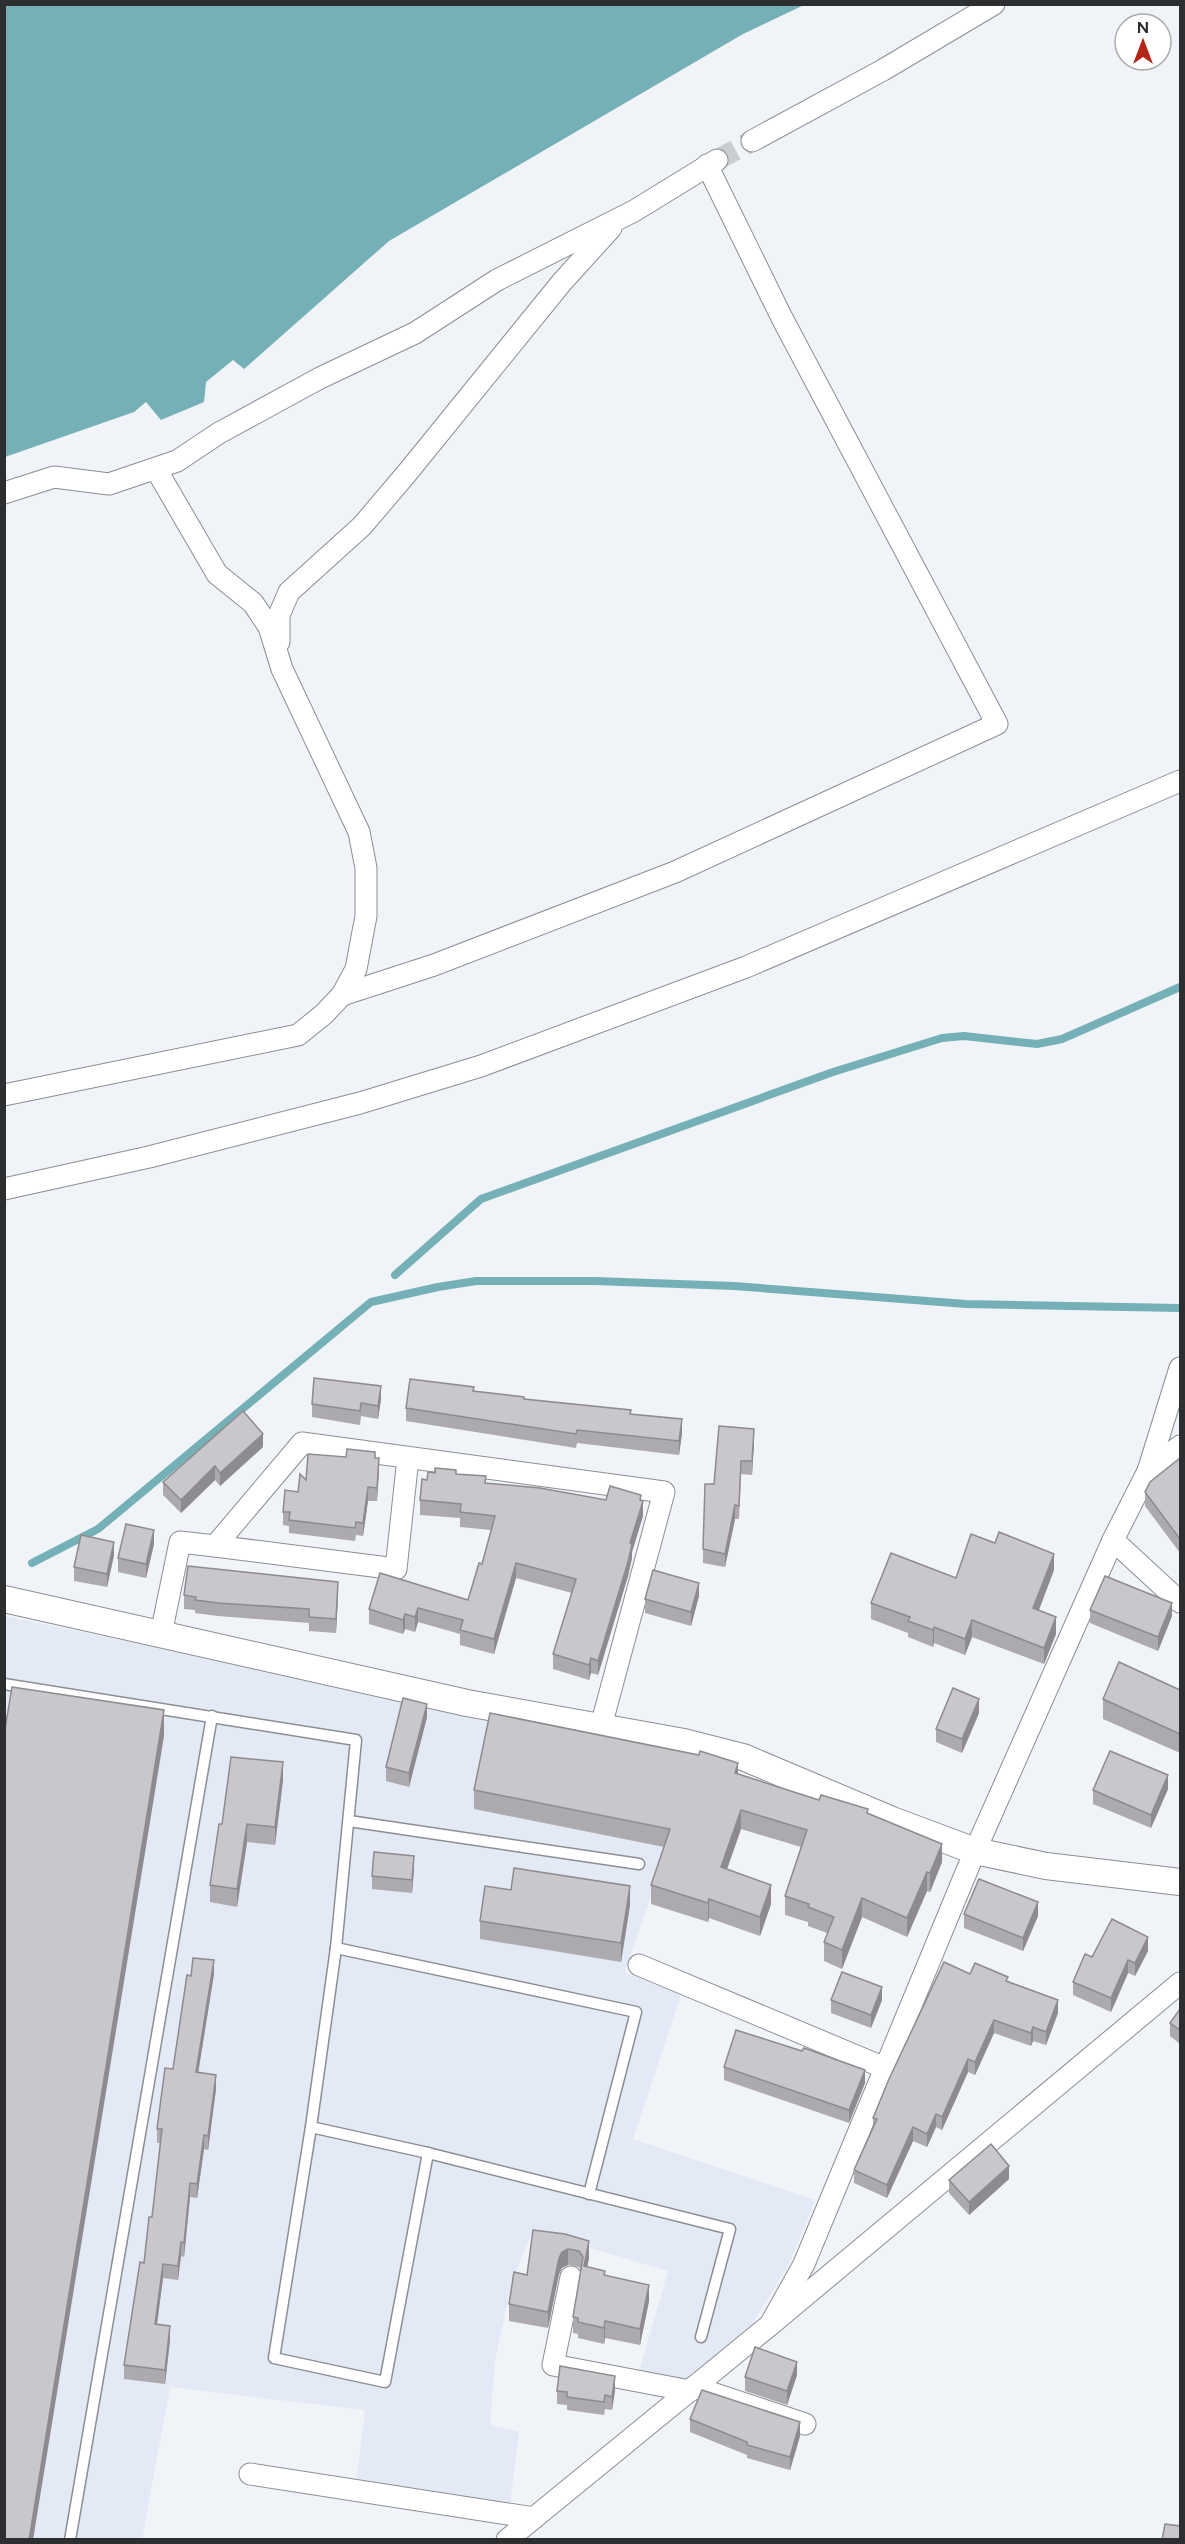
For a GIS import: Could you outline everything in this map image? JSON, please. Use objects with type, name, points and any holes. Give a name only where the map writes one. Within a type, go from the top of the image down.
[{"type":"street","points":[[752,141],[883,70],[994,4]]},
{"type":"street","points":[[4,493],[54,477],[109,484],[177,460],[219,433],[320,378],[415,333],[497,280],[619,218],[712,163],[782,318],[997,724],[675,872],[434,965],[342,995]]},
{"type":"street","points":[[278,657],[279,615],[289,592],[362,526],[562,282],[619,218]]},
{"type":"street","points":[[4,1095],[298,1035],[324,1014],[342,995],[356,969],[366,916],[366,868],[359,832],[278,657],[269,627],[254,603],[217,574],[156,469]]},
{"type":"street","points":[[4,1189],[150,1157],[360,1103],[481,1066],[746,967],[1180,782]]},
{"type":"street","points":[[770,2325],[804,2264],[975,1851],[1113,1540],[1148,1471],[1180,1368]]},
{"type":"street","points":[[214,1546],[302,1443],[664,1492],[601,1726]]},
{"type":"street","points":[[1148,1471],[1180,1446]]},
{"type":"street","points":[[161,1634],[180,1542],[396,1569],[408,1458]]},
{"type":"street","points":[[1113,1540],[1180,1602]]},
{"type":"street","points":[[4,1599],[467,1703],[684,1742],[743,1757],[892,1821],[975,1851],[1046,1866],[1180,1882]]},
{"type":"street","points":[[639,1965],[885,2068]]},
{"type":"street","points":[[507,2540],[770,2325],[1180,1983]]},
{"type":"street","points":[[570,2277],[553,2365],[692,2389],[805,2424]]},
{"type":"street","points":[[250,2474],[534,2518]]},
{"type":"lane","points":[[4,1684],[356,1740],[336,1948],[311,2127],[274,2358],[385,2382],[428,2153]]},
{"type":"lane","points":[[70,2540],[212,1716]]},
{"type":"lane","points":[[349,1821],[639,1864]]},
{"type":"lane","points":[[336,1948],[636,2012],[590,2194]]},
{"type":"lane","points":[[311,2127],[428,2153],[730,2229],[701,2337]]},
{"type":"shaded area","points":[[4,1616],[697,1760],[625,1972],[681,1995],[633,2139],[815,2200],[789,2264],[748,2331],[687,2379],[639,2372],[668,2271],[533,2231],[512,2281],[495,2360],[490,2425],[519,2432],[510,2504],[356,2484],[365,2410],[170,2387],[142,2539],[5,2539]]},
{"type":"water","points":[[5,4],[804,5],[743,34],[389,241],[244,369],[233,360],[206,382],[204,402],[161,420],[146,402],[134,412],[5,457]]},
{"type":"building","points":[[314,1378],[381,1386],[378,1406],[361,1403],[360,1411],[312,1404]]},
{"type":"building","points":[[410,1379],[474,1387],[473,1391],[524,1397],[524,1399],[631,1410],[630,1414],[682,1419],[679,1441],[577,1430],[576,1434],[406,1408]]},
{"type":"building","points":[[243,1411],[263,1434],[220,1473],[215,1466],[181,1500],[163,1482]]},
{"type":"building","points":[[719,1426],[754,1429],[752,1461],[741,1461],[739,1506],[735,1505],[725,1554],[703,1549],[705,1484],[714,1484]]},
{"type":"building","points":[[347,1449],[375,1452],[375,1458],[379,1458],[377,1488],[368,1487],[363,1523],[356,1522],[355,1528],[289,1520],[290,1512],[283,1512],[285,1490],[298,1492],[300,1474],[306,1480],[308,1454],[346,1457]]},
{"type":"building","points":[[1180,1458],[1180,1539],[1145,1492],[1150,1482]]},
{"type":"building","points":[[435,1468],[456,1470],[456,1474],[486,1476],[485,1483],[540,1488],[606,1500],[610,1486],[641,1495],[640,1500],[643,1501],[630,1543],[632,1544],[628,1562],[598,1661],[591,1658],[589,1665],[553,1654],[576,1579],[516,1563],[494,1639],[460,1630],[463,1620],[418,1608],[415,1617],[405,1614],[403,1620],[369,1609],[380,1573],[468,1600],[479,1563],[482,1564],[495,1516],[460,1512],[461,1504],[420,1500],[422,1479],[427,1480],[428,1472],[435,1473]]},
{"type":"building","points":[[126,1524],[154,1530],[146,1564],[118,1558]]},
{"type":"building","points":[[999,1532],[1054,1554],[1033,1608],[1056,1617],[1044,1648],[972,1620],[965,1639],[934,1627],[933,1630],[908,1621],[910,1617],[871,1603],[891,1553],[956,1578],[971,1534],[995,1543]]},
{"type":"building","points":[[81,1535],[114,1542],[107,1574],[74,1567]]},
{"type":"building","points":[[188,1566],[338,1582],[336,1619],[309,1617],[309,1609],[195,1600],[196,1597],[184,1595]]},
{"type":"building","points":[[653,1570],[699,1583],[691,1612],[645,1599]]},
{"type":"building","points":[[1105,1576],[1172,1603],[1158,1637],[1090,1610]]},
{"type":"building","points":[[1119,1662],[1180,1690],[1180,1734],[1103,1699]]},
{"type":"building","points":[[12,1687],[164,1710],[29,2540],[4,2540],[4,1735]]},
{"type":"building","points":[[953,1688],[979,1699],[962,1739],[936,1729]]},
{"type":"building","points":[[403,1698],[427,1704],[409,1773],[386,1767]]},
{"type":"building","points":[[490,1713],[699,1755],[700,1751],[738,1763],[735,1773],[819,1800],[821,1795],[868,1809],[867,1813],[942,1844],[907,1918],[862,1898],[842,1950],[824,1942],[834,1917],[808,1907],[809,1904],[785,1896],[807,1830],[741,1810],[721,1867],[771,1885],[760,1917],[709,1899],[708,1903],[651,1885],[670,1829],[474,1790]]},
{"type":"building","points":[[1110,1751],[1168,1775],[1151,1815],[1093,1790]]},
{"type":"building","points":[[231,1757],[283,1762],[275,1827],[247,1824],[237,1889],[210,1885],[219,1824],[222,1824]]},
{"type":"building","points":[[374,1852],[414,1856],[412,1880],[372,1876]]},
{"type":"building","points":[[514,1868],[630,1886],[621,1943],[480,1921],[485,1886],[511,1890]]},
{"type":"building","points":[[979,1879],[1038,1902],[1023,1938],[964,1914]]},
{"type":"building","points":[[1112,1919],[1148,1937],[1135,1963],[1128,1960],[1111,1998],[1073,1982],[1085,1954],[1092,1957]]},
{"type":"building","points":[[193,1958],[214,1960],[196,2072],[216,2075],[208,2136],[204,2135],[197,2184],[190,2183],[184,2243],[181,2242],[178,2266],[163,2264],[155,2324],[170,2326],[165,2370],[124,2365],[140,2262],[144,2263],[149,2217],[152,2217],[162,2129],[157,2129],[165,2068],[173,2069],[187,1975],[191,1976]]},
{"type":"building","points":[[944,1962],[970,1974],[975,1963],[1008,1977],[1006,1981],[1058,2000],[1046,2032],[1033,2027],[1031,2033],[994,2020],[975,2062],[968,2059],[942,2117],[936,2114],[927,2134],[913,2127],[887,2185],[854,2170],[877,2119],[873,2118],[889,2079]]},
{"type":"building","points":[[842,1972],[882,1987],[871,2015],[831,2000]]},
{"type":"building","points":[[1180,2009],[1180,2030],[1170,2023]]},
{"type":"building","points":[[736,2030],[802,2051],[804,2048],[865,2070],[849,2110],[724,2067]]},
{"type":"building","points":[[991,2144],[1009,2166],[969,2202],[949,2180]]},
{"type":"building","points":[[533,2230],[565,2234],[589,2241],[584,2266],[605,2271],[604,2275],[649,2285],[640,2329],[605,2321],[604,2328],[578,2322],[578,2318],[573,2317],[583,2257],[579,2251],[568,2249],[562,2252],[548,2312],[509,2304],[514,2272],[527,2275]]},
{"type":"building","points":[[755,2347],[797,2362],[787,2391],[745,2377]]},
{"type":"building","points":[[560,2366],[615,2376],[612,2397],[605,2395],[604,2402],[567,2397],[567,2392],[557,2391]]},
{"type":"building","points":[[702,2390],[800,2422],[790,2457],[747,2445],[747,2442],[690,2419]]},
{"type":"building","points":[[1165,2524],[1180,2526],[1180,2540],[1162,2540]]},
{"type":"waterway","points":[[395,1275],[481,1199],[833,1072],[942,1038],[964,1036],[1037,1044],[1062,1039],[1180,987]]},
{"type":"waterway","points":[[32,1563],[98,1529],[371,1302],[438,1287],[476,1281],[595,1281],[734,1286],[966,1304],[1180,1308]]},
{"type":"tunnel","points":[[717,160],[752,141]]}]
